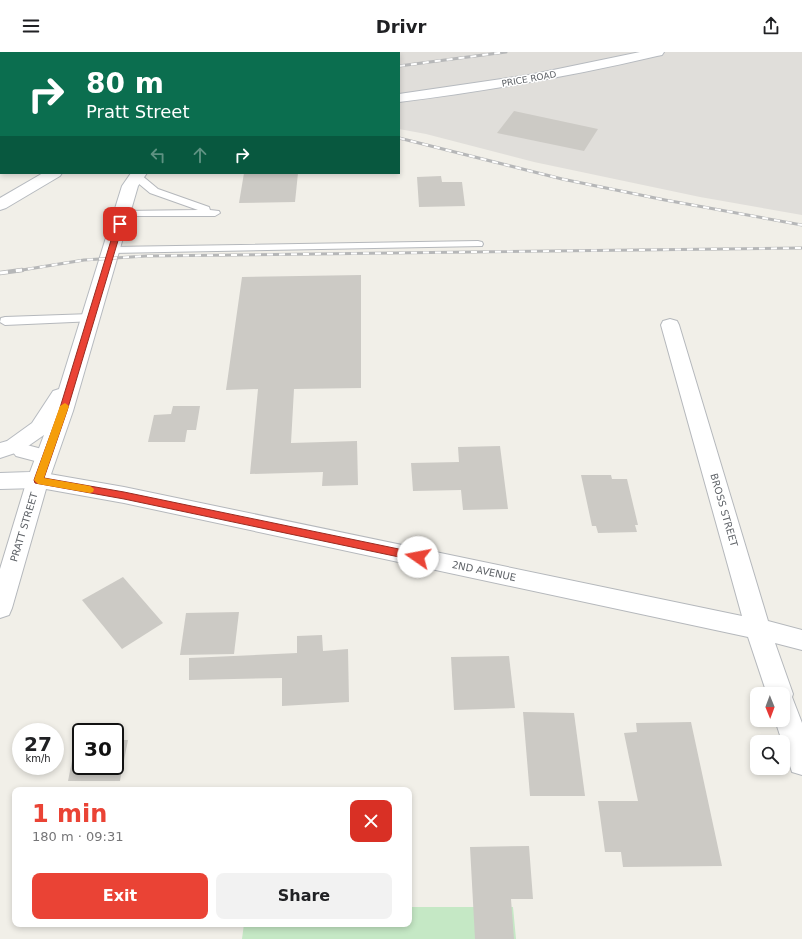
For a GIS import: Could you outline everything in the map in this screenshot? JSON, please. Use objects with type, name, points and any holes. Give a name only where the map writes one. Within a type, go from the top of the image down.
[{"type":"street","name":"PRICE ROAD","points":[[400,98],[459,91],[553,75],[657,52]]},
{"type":"street","points":[[0,205],[52,174]]},
{"type":"street","name":"PRATT STREET","points":[[0,608],[38,480],[63,411],[130,186],[137,174]]},
{"type":"street","name":"BROSS STREET","points":[[670,325],[758,629],[778,687]]},
{"type":"street","points":[[0,451],[14,446],[39,428],[74,373]]},
{"type":"street","name":"2ND AVENUE","points":[[0,481],[38,480],[132,497],[758,629],[802,640]]},
{"type":"street","points":[[790,726],[802,763]]},
{"type":"lane","points":[[122,214],[215,212],[154,191],[137,174]]},
{"type":"lane","points":[[112,250],[478,244]]},
{"type":"lane","points":[[6,321],[91,318]]},
{"type":"shaded area","points":[[400,52],[802,52],[802,215],[700,197],[534,162],[426,134],[400,129]]},
{"type":"green space","points":[[412,907],[513,907],[516,939],[242,939],[244,927],[412,927]]},
{"type":"building","points":[[514,111],[598,129],[584,151],[497,133]]},
{"type":"building","points":[[244,174],[298,174],[295,202],[239,203]]},
{"type":"building","points":[[441,176],[442,182],[462,182],[465,206],[419,207],[417,177]]},
{"type":"building","points":[[361,275],[361,388],[294,389],[291,443],[357,441],[358,485],[322,486],[323,472],[250,474],[258,389],[226,390],[242,277]]},
{"type":"building","points":[[173,406],[200,406],[196,430],[187,430],[185,442],[148,442],[154,415],[171,414]]},
{"type":"building","points":[[500,446],[508,509],[463,510],[461,490],[413,491],[411,463],[459,462],[458,447]]},
{"type":"building","points":[[581,475],[611,475],[612,479],[627,479],[638,525],[635,525],[637,532],[598,533],[596,526],[592,526]]},
{"type":"building","points":[[123,577],[163,623],[122,649],[82,600]]},
{"type":"building","points":[[239,612],[234,654],[180,655],[186,613]]},
{"type":"building","points":[[322,635],[323,651],[348,649],[349,702],[282,706],[282,678],[189,680],[189,658],[297,653],[297,636]]},
{"type":"building","points":[[509,656],[515,708],[454,710],[451,657]]},
{"type":"building","points":[[523,712],[574,713],[585,796],[530,796]]},
{"type":"building","points":[[691,722],[722,866],[623,867],[621,852],[605,852],[598,801],[638,801],[624,733],[637,732],[636,723]]},
{"type":"building","points":[[124,740],[128,740],[124,760]]},
{"type":"building","points":[[72,761],[72,775],[121,775],[120,781],[68,781]]},
{"type":"building","points":[[529,846],[533,899],[511,899],[514,939],[475,939],[470,847]]},
{"type":"railway","points":[[400,66],[506,52]]},
{"type":"railway","points":[[400,138],[562,179],[665,200],[802,225]]},
{"type":"railway","points":[[16,271],[84,260],[146,256],[802,248]]},
{"type":"railway","points":[[0,273],[22,270]]},
{"type":"slow traffic","points":[[65,406],[38,480],[90,489]]},
{"type":"route","points":[[120,224],[63,411],[38,480],[124,495],[418,557]]}]
